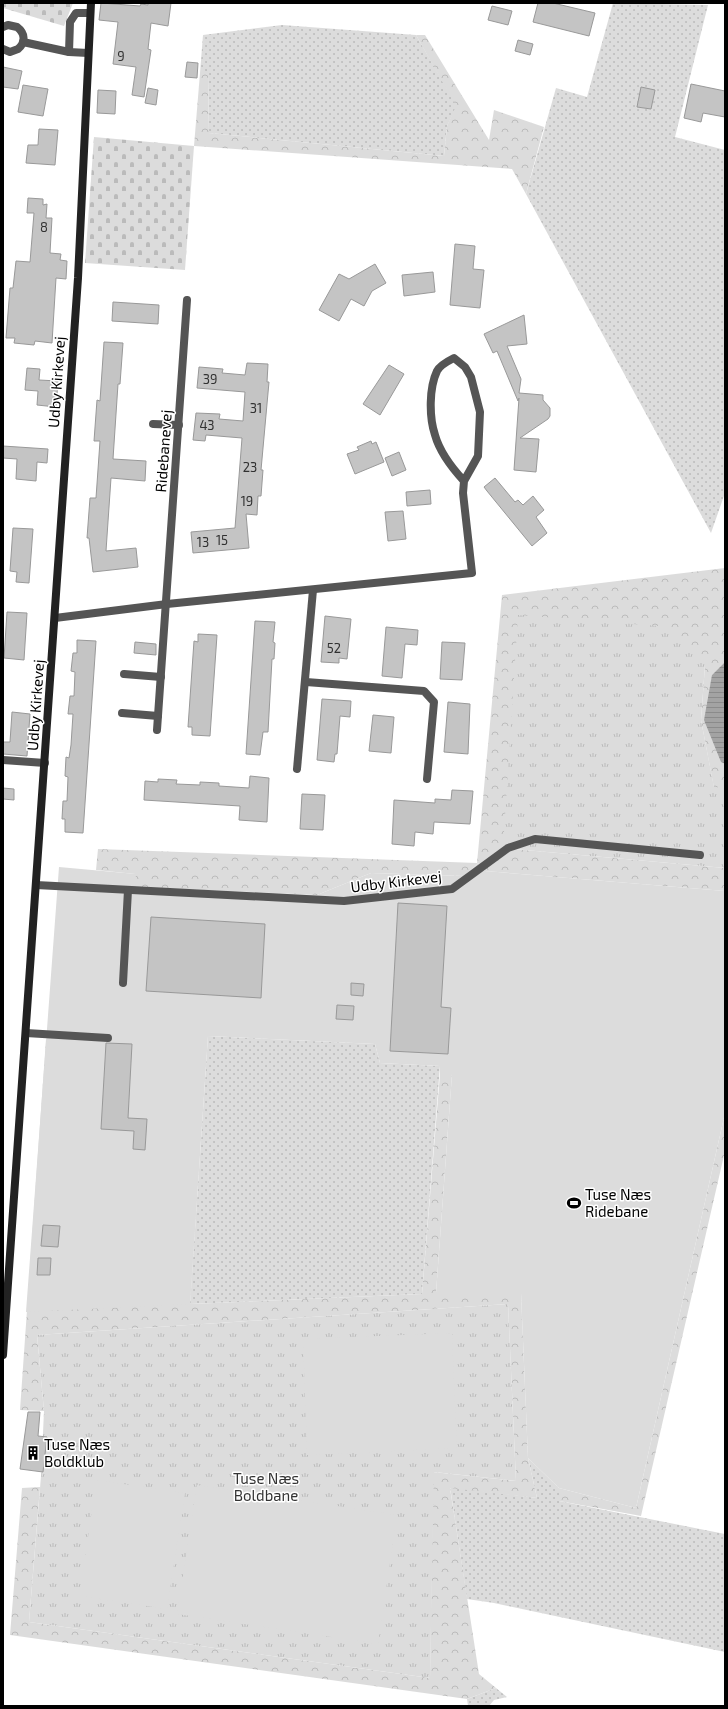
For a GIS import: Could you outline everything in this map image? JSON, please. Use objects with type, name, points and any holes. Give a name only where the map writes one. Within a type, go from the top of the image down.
[{"type":"street","name":"Udby Kirkevej","points":[[3,1355],[78,278],[91,3]]},
{"type":"street","points":[[69,52],[70,22],[76,13],[90,13]]},
{"type":"street","points":[[3,27],[8,25],[17,27],[23,33],[23,42],[14,51],[3,49]]},
{"type":"street","points":[[23,42],[69,52],[88,53]]},
{"type":"street","name":"Ridebanevej","points":[[158,730],[186,300]]},
{"type":"street","points":[[55,618],[167,604],[472,573],[463,493],[464,481],[478,456],[480,412],[470,377],[465,367],[454,358],[438,370],[433,384],[432,410],[434,435],[448,464],[464,481]]},
{"type":"street","points":[[153,424],[178,425]]},
{"type":"street","points":[[298,769],[313,590]]},
{"type":"street","points":[[124,674],[161,677]]},
{"type":"street","points":[[306,682],[424,691],[434,702],[427,779]]},
{"type":"street","points":[[122,713],[158,716]]},
{"type":"street","name":"Udby Kirkevej","points":[[3,760],[44,763]]},
{"type":"street","name":"Udby Kirkevej","points":[[36,885],[344,901],[452,889],[508,848],[535,839],[700,855]]},
{"type":"street","points":[[123,983],[128,890]]},
{"type":"street","points":[[26,1033],[108,1038]]},
{"type":"green space","points":[[3,3],[73,3],[64,26],[3,8]]},
{"type":"green space","points":[[613,3],[708,5],[675,137],[725,150],[725,493],[711,533],[526,194],[556,88],[587,97]]},
{"type":"green space","points":[[282,25],[416,35],[457,106],[447,126],[444,156],[209,133],[208,74],[200,73],[203,35]]},
{"type":"green space","points":[[416,35],[425,35],[489,140],[494,110],[544,127],[526,194],[512,169],[194,146],[200,73],[208,73],[209,133],[444,156],[447,126],[456,106]]},
{"type":"green space","points":[[94,137],[194,146],[185,270],[85,263]]},
{"type":"green space","points":[[725,568],[725,662],[712,675],[721,762],[725,764],[725,788],[714,788],[701,720],[705,665],[503,848],[725,868],[725,891],[485,871],[478,863],[464,876],[371,873],[317,895],[135,887],[135,874],[96,870],[98,849],[477,863],[502,595]]},
{"type":"green space","points":[[518,615],[671,627],[705,665],[701,720],[714,787],[725,788],[725,868],[503,848]]},
{"type":"green space","points":[[478,863],[485,871],[725,891],[725,1113],[636,1508],[559,1488],[528,1458],[521,1293],[436,1293],[452,1074],[440,1074],[440,1066],[380,1063],[375,1044],[208,1036],[190,1304],[26,1312],[59,867],[136,874],[135,887],[317,895],[371,873],[464,876]]},
{"type":"green space","points":[[208,1036],[375,1044],[380,1063],[440,1066],[422,1294],[190,1304]]},
{"type":"green space","points":[[46,1039],[197,1194],[190,1304],[422,1294],[440,1074],[452,1074],[436,1293],[521,1293],[528,1458],[537,1498],[450,1488],[479,1674],[496,1688],[467,1699],[10,1635],[22,1488],[40,1487],[29,1622],[430,1678],[433,1472],[516,1481],[508,1304],[37,1335],[44,1411],[20,1410]]},
{"type":"green space","points":[[725,1113],[725,1151],[641,1516],[559,1501],[559,1488],[636,1508]]},
{"type":"green space","name":"Tuse Næs Boldbane","points":[[508,1304],[516,1481],[434,1472],[430,1678],[29,1622],[41,1476],[44,1411],[37,1335]]},
{"type":"green space","points":[[452,1333],[457,1448],[307,1455],[303,1339]]},
{"type":"green space","points":[[528,1458],[559,1488],[559,1501],[725,1534],[725,1652],[494,1603],[467,1599],[450,1487],[537,1498]]},
{"type":"green space","points":[[96,1480],[185,1493],[167,1609],[80,1596]]},
{"type":"green space","points":[[197,1485],[397,1515],[378,1644],[177,1614]]},
{"type":"green space","points":[[496,1688],[507,1697],[494,1700],[489,1706],[468,1706],[467,1699]]},
{"type":"shaded area","points":[[725,662],[725,764],[721,762],[704,720],[712,675]]},
{"type":"building","points":[[101,3],[140,6],[141,4],[148,5],[148,3],[171,3],[168,26],[151,23],[148,49],[151,50],[144,97],[132,95],[136,67],[113,64],[118,22],[99,20]]},
{"type":"building","points":[[538,3],[553,3],[595,13],[589,36],[533,22]]},
{"type":"building","points":[[492,6],[512,11],[508,25],[488,20]]},
{"type":"building","points":[[518,40],[533,44],[530,55],[515,51]]},
{"type":"building","points":[[187,62],[198,63],[197,78],[185,77]]},
{"type":"building","points":[[3,67],[22,71],[18,89],[3,87]]},
{"type":"building","points":[[691,84],[725,91],[725,117],[703,113],[701,122],[684,118]]},
{"type":"building","points":[[23,85],[48,89],[43,116],[18,112]]},
{"type":"building","points":[[641,87],[655,90],[651,109],[637,107]]},
{"type":"building","points":[[148,88],[158,90],[156,105],[145,103]]},
{"type":"building","points":[[98,90],[116,91],[115,114],[97,113]]},
{"type":"building","points":[[39,129],[58,130],[55,165],[26,163],[28,145],[38,145]]},
{"type":"building","points":[[28,198],[43,199],[43,205],[47,204],[46,218],[52,218],[50,253],[61,254],[60,260],[67,261],[66,279],[56,278],[52,343],[35,341],[34,345],[14,343],[15,338],[6,338],[10,288],[13,288],[16,261],[30,262],[34,213],[27,213]]},
{"type":"building","points":[[455,244],[475,246],[473,269],[484,270],[480,308],[450,305]]},
{"type":"building","points":[[375,264],[386,283],[372,291],[364,306],[351,299],[339,321],[319,310],[339,274],[349,279]]},
{"type":"building","points":[[433,272],[435,292],[404,296],[402,275]]},
{"type":"building","points":[[113,302],[159,305],[158,324],[112,321]]},
{"type":"building","points":[[524,315],[527,344],[507,346],[521,379],[519,393],[543,395],[543,400],[550,408],[550,416],[548,419],[520,438],[539,439],[536,472],[514,470],[519,398],[518,401],[497,351],[493,353],[484,334]]},
{"type":"building","points":[[104,342],[123,343],[120,384],[118,384],[113,459],[146,461],[145,481],[111,478],[106,551],[136,548],[138,567],[93,572],[89,538],[87,538],[90,498],[96,498],[100,441],[94,441],[97,400],[100,401]]},
{"type":"building","points":[[247,363],[268,364],[267,382],[269,382],[261,470],[263,470],[261,496],[258,496],[257,515],[246,514],[249,548],[193,553],[191,532],[235,528],[242,438],[206,435],[205,441],[193,440],[196,413],[220,414],[219,419],[243,421],[245,392],[197,388],[199,367],[223,369],[222,373],[245,375]]},
{"type":"building","points":[[389,365],[404,374],[380,415],[363,404]]},
{"type":"building","points":[[27,368],[40,369],[39,380],[58,381],[56,407],[37,405],[38,391],[25,390]]},
{"type":"building","points":[[371,441],[372,444],[376,442],[384,462],[355,474],[347,454],[359,450],[357,447]]},
{"type":"building","points":[[3,446],[48,449],[47,463],[37,462],[36,481],[16,479],[17,459],[3,458]]},
{"type":"building","points":[[399,452],[406,470],[392,476],[385,458]]},
{"type":"building","points":[[495,478],[515,502],[518,500],[523,505],[533,496],[544,510],[536,517],[547,533],[532,546],[484,487]]},
{"type":"building","points":[[430,490],[431,504],[407,506],[406,492]]},
{"type":"building","points":[[403,511],[406,539],[388,541],[385,512]]},
{"type":"building","points":[[13,528],[33,529],[29,583],[16,582],[17,572],[10,571]]},
{"type":"building","points":[[7,612],[27,613],[24,660],[4,658]]},
{"type":"building","points":[[325,616],[351,619],[347,659],[339,658],[339,663],[321,662]]},
{"type":"building","points":[[255,621],[275,622],[273,642],[275,643],[274,659],[272,659],[268,732],[263,732],[260,755],[246,754]]},
{"type":"building","points":[[386,627],[418,630],[417,645],[405,644],[402,678],[382,676]]},
{"type":"building","points":[[198,634],[217,635],[210,736],[192,735],[192,727],[188,727],[194,641],[198,642]]},
{"type":"building","points":[[77,640],[96,641],[83,833],[65,832],[65,819],[62,819],[63,801],[67,801],[68,777],[65,776],[66,757],[69,758],[73,714],[68,714],[70,696],[74,696],[75,672],[71,671],[73,653],[77,653]]},
{"type":"building","points":[[135,642],[156,644],[156,655],[134,653]]},
{"type":"building","points":[[442,642],[465,643],[462,680],[440,679]]},
{"type":"building","points":[[322,699],[351,701],[350,717],[340,716],[337,754],[335,754],[334,762],[317,760]]},
{"type":"building","points":[[448,702],[470,704],[468,754],[444,752]]},
{"type":"building","points":[[12,712],[30,714],[27,756],[3,754],[3,742],[10,742]]},
{"type":"building","points":[[373,715],[394,717],[391,753],[369,751]]},
{"type":"building","points":[[250,776],[269,778],[267,822],[239,820],[240,806],[144,800],[145,781],[158,782],[158,779],[177,780],[176,784],[200,785],[200,782],[219,783],[219,786],[249,788]]},
{"type":"building","points":[[3,788],[14,789],[14,800],[3,799]]},
{"type":"building","points":[[452,790],[473,791],[470,824],[434,822],[433,834],[415,832],[414,846],[392,844],[394,800],[435,803],[435,799],[451,800]]},
{"type":"building","points":[[302,794],[325,795],[323,830],[300,829]]},
{"type":"building","points":[[398,903],[447,906],[441,1007],[451,1008],[448,1054],[390,1051]]},
{"type":"building","points":[[151,917],[265,924],[261,998],[146,991]]},
{"type":"building","points":[[351,983],[364,984],[363,996],[351,995]]},
{"type":"building","points":[[337,1005],[354,1006],[353,1020],[336,1019]]},
{"type":"building","points":[[106,1043],[132,1044],[128,1118],[147,1119],[145,1150],[133,1149],[134,1131],[101,1129]]},
{"type":"building","points":[[43,1225],[60,1226],[58,1247],[41,1246]]},
{"type":"building","points":[[38,1258],[51,1258],[50,1275],[37,1275]]},
{"type":"building","name":"Tuse Næs Boldklub","points":[[28,1412],[40,1412],[38,1436],[47,1437],[43,1472],[20,1469]]},
{"type":"place","name":"Tuse Næs Ridebane","points":[[574,1203]]},
{"type":"place","name":"Tuse Næs Boldklub","points":[[33,1453]]}]
